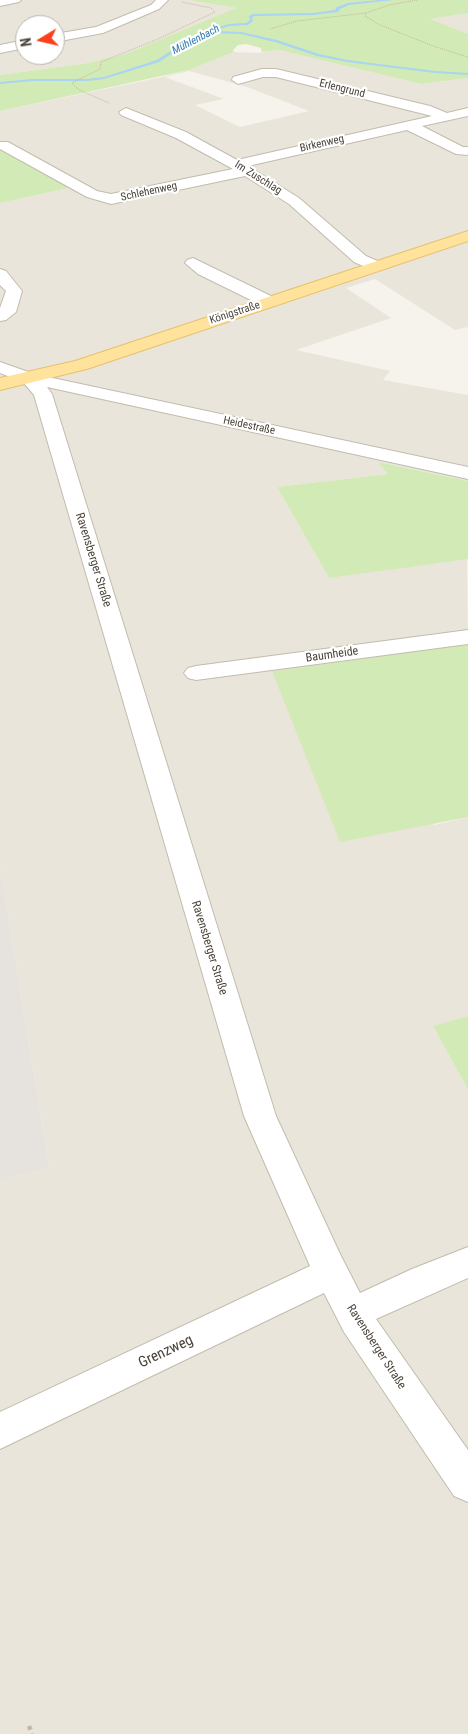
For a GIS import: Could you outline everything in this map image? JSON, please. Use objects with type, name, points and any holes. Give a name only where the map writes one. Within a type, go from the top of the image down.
[{"type":"main road","name":"Königstraße","points":[[0,384],[81,365],[468,236]]},
{"type":"street","points":[[0,3],[15,0]]},
{"type":"street","points":[[65,36],[99,30],[155,7],[162,0]]},
{"type":"street","points":[[0,49],[15,46]]},
{"type":"street","name":"Erlengrund","points":[[238,80],[262,73],[276,73],[425,109],[446,116]]},
{"type":"street","name":"Im Zuschlag","points":[[126,112],[181,135],[242,167],[294,201],[360,259],[376,266]]},
{"type":"street","name":"Birkenweg","points":[[242,167],[408,125],[468,112]]},
{"type":"street","points":[[408,125],[461,151],[468,151]]},
{"type":"street","name":"Schlehenweg","points":[[3,145],[92,194],[111,199],[242,167]]},
{"type":"street","points":[[193,263],[204,271],[269,302]]},
{"type":"street","points":[[0,274],[14,291],[10,308],[0,316]]},
{"type":"street","name":"Heidestraße","points":[[0,367],[30,378],[468,473]]},
{"type":"street","name":"Ravensberger Straße","points":[[30,378],[43,394],[260,1116],[332,1273],[353,1313],[468,1482]]},
{"type":"street","name":"Baumheide","points":[[196,673],[468,637]]},
{"type":"street","points":[[353,1313],[468,1262]]},
{"type":"street","name":"Grenzweg","points":[[0,1431],[332,1273]]},
{"type":"path","points":[[270,29],[297,21],[366,13],[389,5],[417,0]]},
{"type":"path","points":[[126,112],[125,108],[79,90],[72,83],[100,69],[101,62],[158,39],[215,12],[212,8],[180,2]]},
{"type":"path","points":[[366,13],[365,16],[369,20],[380,25],[436,48],[468,57]]},
{"type":"path","points":[[29,1726],[32,1734]]},
{"type":"shaded area","points":[[0,0],[189,0],[237,8],[125,54],[88,63],[0,75]]},
{"type":"shaded area","points":[[468,13],[468,34],[429,19]]},
{"type":"shaded area","points":[[279,50],[421,84],[468,78],[468,327],[455,330],[375,279],[346,288],[391,318],[296,350],[390,371],[383,380],[468,395],[468,481],[379,462],[389,474],[277,487],[329,578],[467,558],[468,644],[272,671],[434,825],[468,817],[468,1016],[433,1026],[468,1090],[468,1734],[0,1734],[0,1181],[49,1167],[0,866],[0,203],[72,187],[0,148],[0,111],[162,77],[189,70],[234,52],[258,53]],"holes":[[[189,71],[247,87],[309,111],[240,127],[195,105],[224,99],[165,77]]]},
{"type":"shaded area","points":[[0,866],[49,1167],[0,1181]]},
{"type":"green space","points":[[189,0],[468,0],[468,13],[430,19],[468,34],[468,78],[421,84],[279,50],[262,52],[261,48],[246,44],[238,45],[233,50],[234,52],[189,70],[0,111],[0,75],[88,63],[125,54],[236,8]]},
{"type":"green space","points":[[0,148],[73,187],[0,203]]},
{"type":"green space","points":[[378,462],[468,481],[468,559],[329,578],[277,487],[388,474]]},
{"type":"green space","points":[[468,644],[468,817],[340,842],[272,671]]},
{"type":"green space","points":[[468,1016],[468,1090],[433,1026]]},
{"type":"waterway","name":"Mühlenbach","points":[[0,83],[104,78],[158,61],[187,42],[213,30],[229,25],[247,24],[252,20],[250,17],[254,15],[313,14],[337,11],[338,8],[348,4],[391,0]]},
{"type":"waterway","points":[[216,32],[241,33],[276,41],[318,55],[347,61],[435,72],[468,74]]}]
